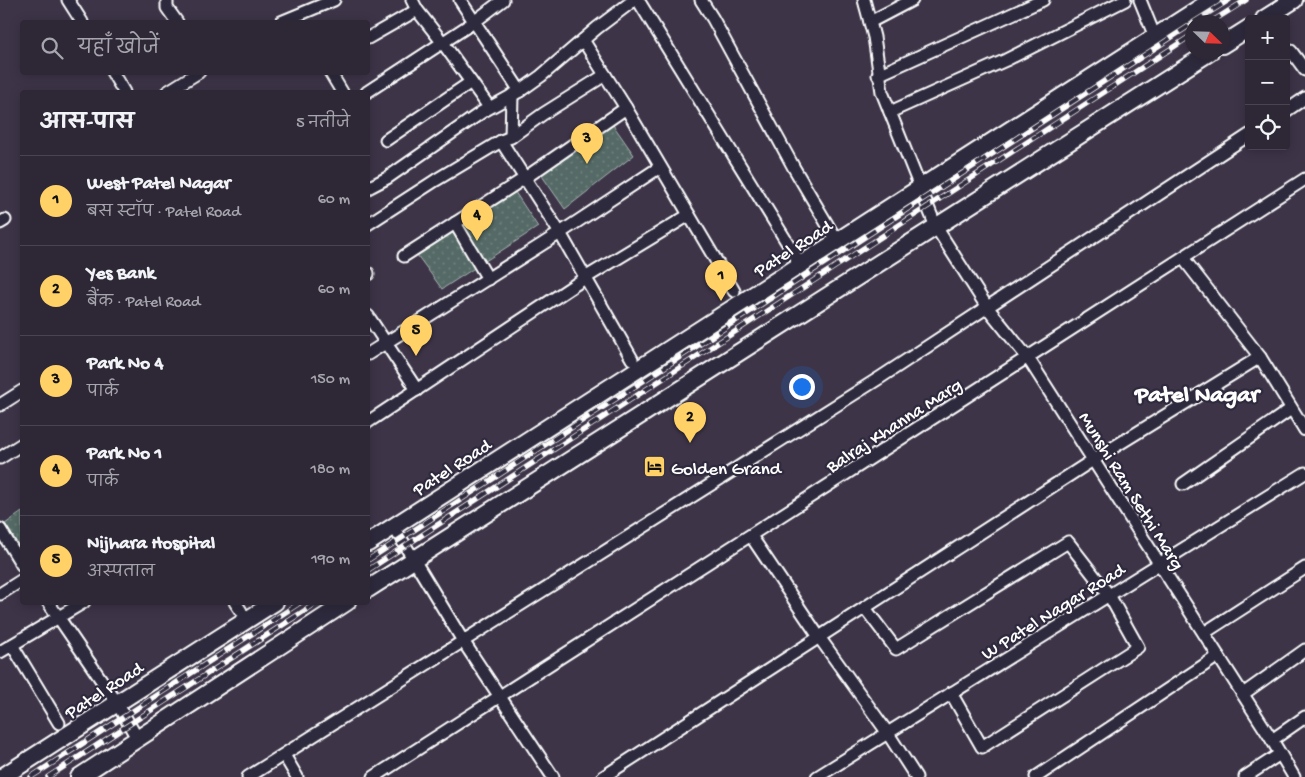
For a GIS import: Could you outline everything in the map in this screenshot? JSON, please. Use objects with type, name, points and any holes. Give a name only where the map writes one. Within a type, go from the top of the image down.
[{"type":"main road","name":"Patel Road","points":[[370,543],[1212,0]]},
{"type":"main road","points":[[1270,15],[1294,0]]},
{"type":"main road","points":[[1230,40],[1245,31]]},
{"type":"main road","points":[[370,588],[1197,60]]},
{"type":"main road","name":"Patel Road","points":[[2,777],[270,605]]},
{"type":"main road","points":[[79,777],[342,605]]},
{"type":"street","points":[[68,0],[81,20]]},
{"type":"street","points":[[167,0],[167,8],[176,20]]},
{"type":"street","points":[[286,20],[334,0]]},
{"type":"street","points":[[460,0],[516,93],[506,139],[525,178],[560,233],[632,359]]},
{"type":"street","points":[[370,90],[443,43],[503,0]]},
{"type":"street","points":[[370,187],[387,178],[489,107],[516,93],[541,76],[634,0]]},
{"type":"street","points":[[638,0],[801,265]]},
{"type":"street","points":[[701,0],[794,168],[837,241]]},
{"type":"street","name":"Munshi Ram Sethi Marg","points":[[864,0],[870,22],[882,92],[936,227],[987,307],[1028,358],[1294,777]]},
{"type":"street","points":[[870,22],[912,0]]},
{"type":"street","points":[[878,75],[1043,0]]},
{"type":"street","points":[[890,112],[1006,60],[1125,0]]},
{"type":"street","points":[[1140,0],[1155,37]]},
{"type":"street","points":[[370,37],[415,5],[489,107]]},
{"type":"street","points":[[583,40],[626,108],[734,291]]},
{"type":"street","points":[[1291,51],[1305,70]]},
{"type":"street","points":[[114,75],[123,90]]},
{"type":"street","points":[[171,90],[194,75]]},
{"type":"street","points":[[332,75],[341,90]]},
{"type":"street","points":[[370,223],[436,180],[506,139],[605,75]]},
{"type":"street","points":[[386,140],[471,82]]},
{"type":"street","points":[[1290,107],[1305,98]]},
{"type":"street","points":[[404,256],[525,178],[626,108]]},
{"type":"street","points":[[248,777],[872,382],[1245,138]]},
{"type":"street","points":[[370,353],[560,233],[660,167]]},
{"type":"street","name":"Balraj Khanna Marg","points":[[374,777],[1305,179]]},
{"type":"street","points":[[370,421],[585,278],[689,215]]},
{"type":"street","points":[[455,224],[488,279]]},
{"type":"street","points":[[1184,258],[1260,357],[1305,430]]},
{"type":"street","points":[[370,319],[417,390]]},
{"type":"street","points":[[603,777],[1093,460],[1260,357]]},
{"type":"street","points":[[0,404],[20,392]]},
{"type":"street","points":[[1182,484],[1292,409]]},
{"type":"street","points":[[0,458],[20,445]]},
{"type":"street","name":"W Patel Nagar Road","points":[[817,777],[1305,472]]},
{"type":"street","points":[[394,527],[463,641],[553,777]]},
{"type":"street","points":[[0,529],[20,562]]},
{"type":"street","points":[[751,536],[916,777]]},
{"type":"street","points":[[864,608],[896,648],[1068,542],[1109,596],[1138,647],[982,747],[951,693]]},
{"type":"street","points":[[1204,633],[1305,568]]},
{"type":"street","points":[[0,594],[20,581]]},
{"type":"street","points":[[50,605],[117,703],[137,738]]},
{"type":"street","points":[[0,652],[59,619],[80,605]]},
{"type":"street","points":[[12,645],[60,723]]},
{"type":"street","points":[[1243,694],[1305,650]]},
{"type":"street","points":[[1036,777],[1218,656]]},
{"type":"street","points":[[1272,740],[1305,717]]},
{"type":"street","points":[[1245,777],[1280,754]]},
{"type":"street","points":[[284,755],[297,777]]},
{"type":"green space","points":[[611,122],[634,155],[565,209],[540,173]]},
{"type":"green space","points":[[513,189],[538,227],[442,289],[417,255]]},
{"type":"green space","points":[[20,513],[20,548],[5,524]]},
{"type":"railway","points":[[1205,15],[1229,0]]},
{"type":"railway","points":[[1222,15],[1246,0]]},
{"type":"railway","points":[[370,559],[1185,29]]},
{"type":"railway","points":[[370,569],[1185,40]]},
{"type":"railway","points":[[31,777],[296,605]]},
{"type":"railway","points":[[48,777],[313,605]]},
{"type":"place","name":"Park No 4","points":[[587,164]]},
{"type":"place","name":"Park No 1","points":[[477,241]]},
{"type":"place","name":"West Patel Nagar","points":[[721,301]]},
{"type":"place","name":"Nijhara Hospital","points":[[416,356]]},
{"type":"place","name":"Yes Bank","points":[[690,443]]},
{"type":"place","name":"Golden Grand","points":[[655,467]]},
{"type":"district","name":"Patel Nagar","points":[[1197,393]]}]
